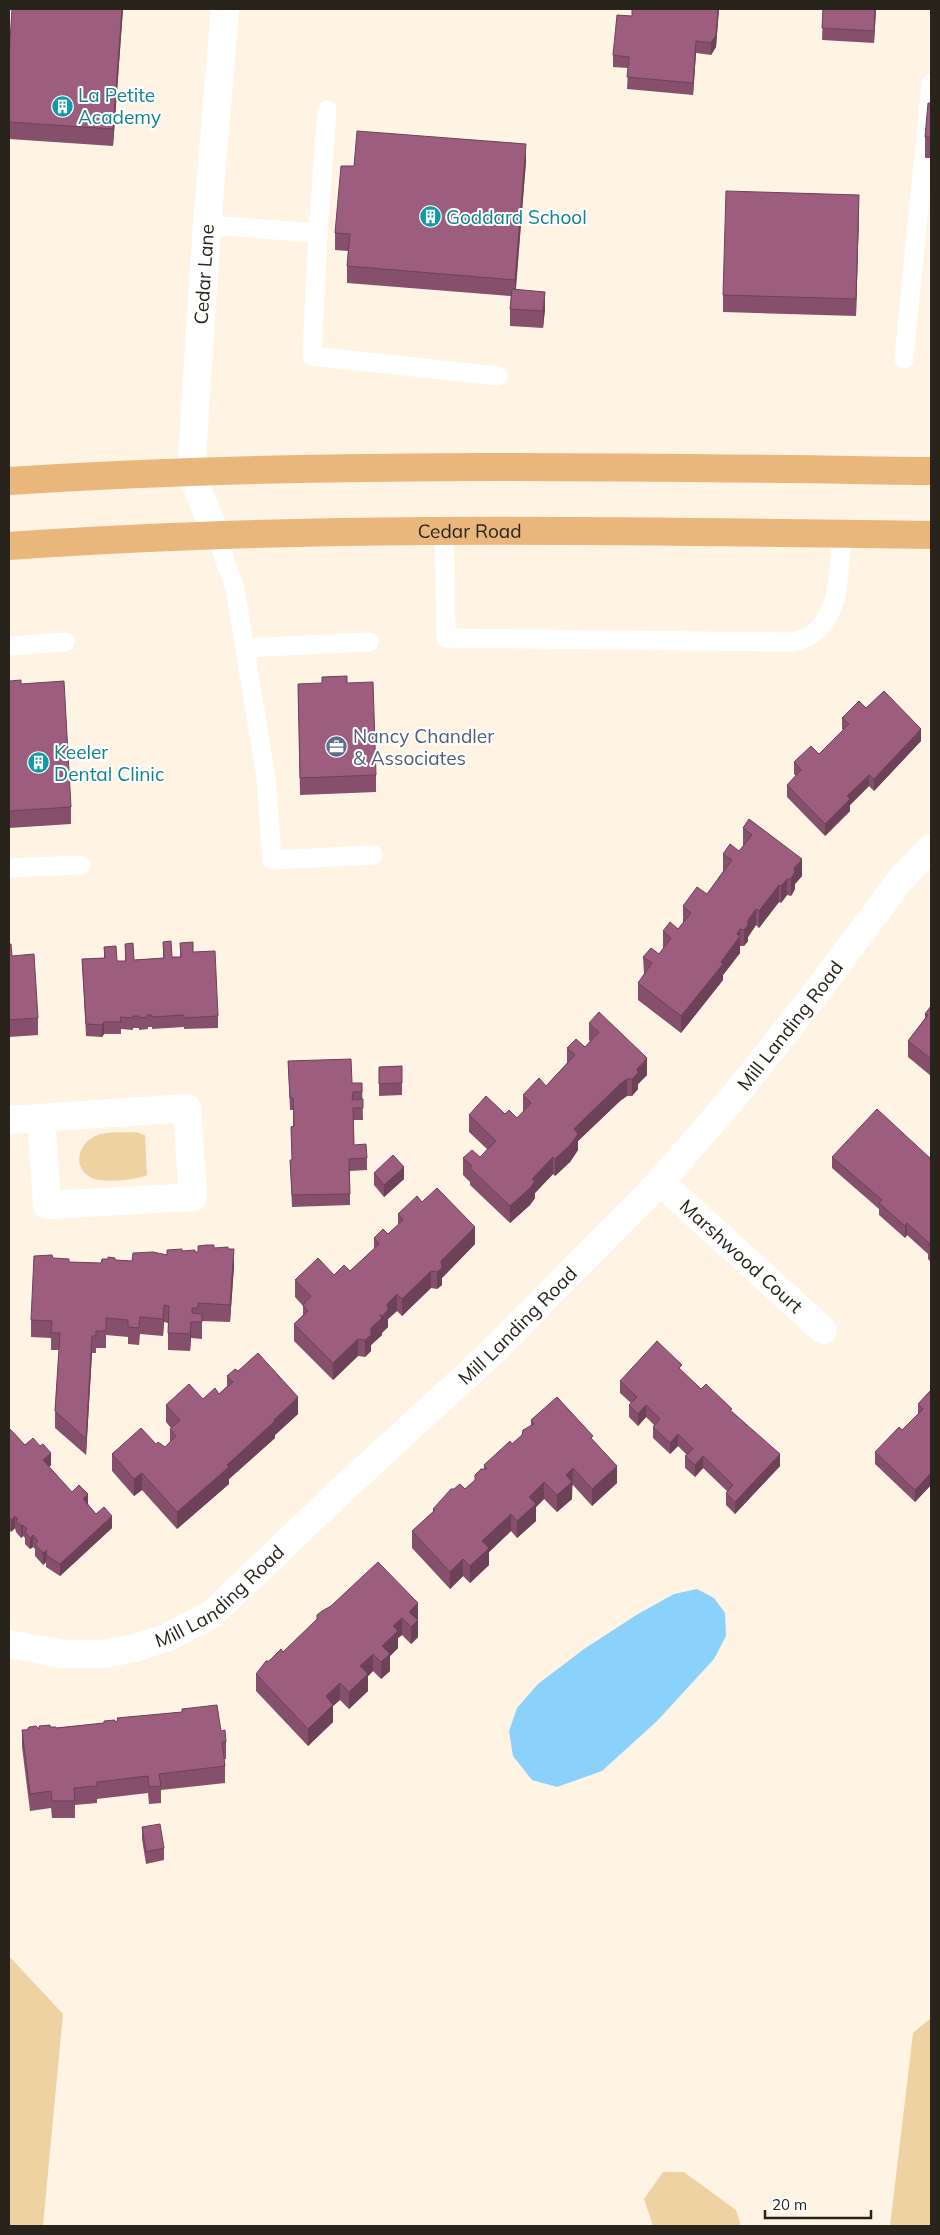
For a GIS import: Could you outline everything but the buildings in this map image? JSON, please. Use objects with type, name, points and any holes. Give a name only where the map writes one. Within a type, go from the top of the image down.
[{"type":"main road","points":[[9,482],[191,472],[416,468],[931,471]]},
{"type":"main road","name":"Cedar Road","points":[[9,546],[216,535],[444,532],[931,534]]},
{"type":"street","name":"Cedar Lane","points":[[216,535],[191,472],[207,225],[225,9]]},
{"type":"street","name":"Mill Landing Road","points":[[9,1644],[63,1654],[104,1654],[135,1648],[168,1637],[212,1614],[344,1488],[488,1356],[660,1182],[738,1093],[819,989],[900,880],[931,848]]},
{"type":"street","points":[[9,1120],[187,1108],[193,1197],[47,1205],[40,1118]]},
{"type":"street","name":"Marshwood Court","points":[[660,1182],[823,1330]]},
{"type":"lane","points":[[904,359],[931,83]]},
{"type":"lane","points":[[327,110],[312,356],[498,376]]},
{"type":"lane","points":[[207,225],[318,233]]},
{"type":"lane","points":[[444,532],[446,638],[794,642],[812,635],[827,620],[835,603],[842,533]]},
{"type":"lane","points":[[216,535],[235,589],[266,777],[272,860],[373,855]]},
{"type":"lane","points":[[9,646],[65,642]]},
{"type":"lane","points":[[245,648],[369,642]]},
{"type":"lane","points":[[9,868],[81,865]]},
{"type":"shaded area","points":[[136,1132],[145,1135],[147,1175],[127,1180],[110,1181],[95,1179],[84,1172],[79,1160],[80,1154],[82,1148],[91,1138],[107,1133]]},
{"type":"shaded area","points":[[9,1956],[63,2014],[43,2226],[9,2226]]},
{"type":"shaded area","points":[[931,2018],[931,2226],[890,2226],[913,2033]]},
{"type":"shaded area","points":[[663,2172],[684,2172],[736,2210],[741,2226],[653,2226],[644,2199]]},
{"type":"water","points":[[697,1589],[714,1598],[725,1613],[726,1636],[714,1659],[657,1721],[602,1771],[557,1787],[532,1780],[513,1756],[509,1731],[517,1708],[538,1684],[584,1649],[638,1614],[674,1594]]},
{"type":"place","name":"La Petite Academy","points":[[62,106]]},
{"type":"place","name":"Goddard School","points":[[430,217]]},
{"type":"place","name":"Nancy Chandler & Associates","points":[[337,747]]},
{"type":"place","name":"Keeler Dental Clinic","points":[[38,763]]}]
